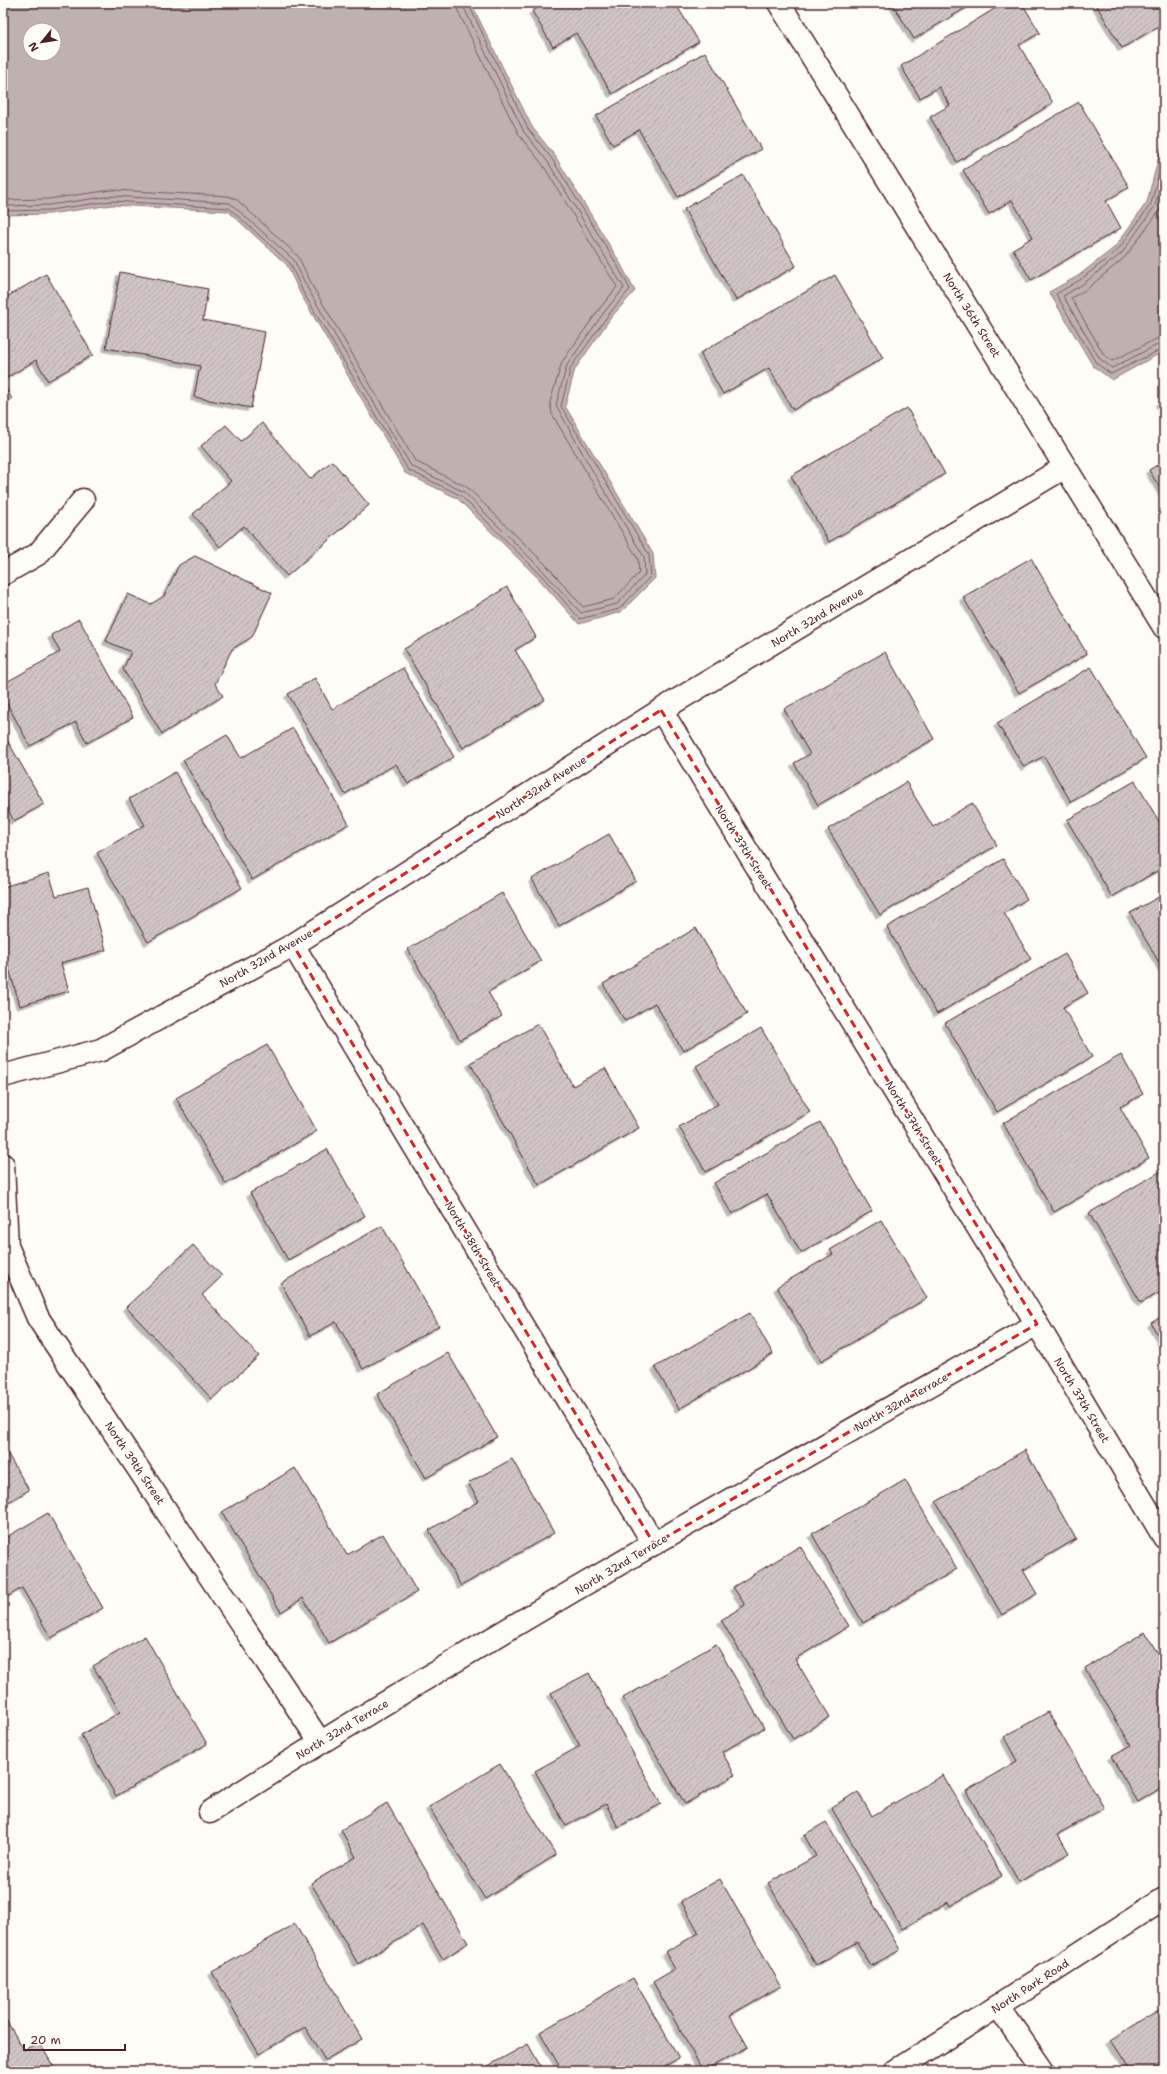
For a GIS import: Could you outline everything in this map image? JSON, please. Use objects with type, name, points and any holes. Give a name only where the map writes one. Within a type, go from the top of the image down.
[{"type":"street","name":"North 36th Street","points":[[779,3],[1164,627]]},
{"type":"street","name":"North 32nd Avenue","points":[[3,1076],[101,1050],[293,945],[661,710],[1065,467]]},
{"type":"street","points":[[3,574],[38,554],[83,500]]},
{"type":"street","name":"North 37th Street","points":[[661,710],[1037,1324],[1164,1537]]},
{"type":"street","name":"North 38th Street","points":[[293,945],[654,1544]]},
{"type":"street","name":"North 39th Street","points":[[3,1165],[7,1246],[38,1318],[320,1742]]},
{"type":"street","name":"North 32nd Terrace","points":[[210,1812],[320,1742],[654,1544],[1037,1324]]},
{"type":"street","name":"North Park Road","points":[[895,2071],[1164,1899]]},
{"type":"street","points":[[998,2006],[1043,2071]]},
{"type":"highlighted area","points":[[661,710],[1037,1324],[654,1544],[293,945]]},
{"type":"water","points":[[3,3],[471,3],[532,127],[555,156],[619,261],[635,291],[612,316],[575,369],[565,406],[653,554],[655,578],[621,612],[579,624],[538,578],[457,498],[405,473],[300,293],[287,265],[228,211],[112,205],[49,214],[3,215]]},
{"type":"water","points":[[1164,137],[1164,351],[1112,380],[1093,366],[1049,292],[1078,276],[1115,247],[1147,202]]},
{"type":"building","points":[[546,3],[675,3],[699,42],[612,94],[576,33],[553,47],[532,11]]},
{"type":"building","points":[[892,3],[974,3],[914,39]]},
{"type":"building","points":[[1004,3],[1022,3],[1040,33],[1019,45],[1053,103],[957,162],[930,117],[950,105],[939,87],[920,98],[901,66]]},
{"type":"building","points":[[1095,3],[1164,3],[1164,23],[1122,48]]},
{"type":"building","points":[[705,52],[761,149],[678,197],[639,130],[613,145],[596,116]]},
{"type":"building","points":[[1079,102],[1129,187],[1106,201],[1121,228],[1031,280],[1013,249],[1033,237],[1012,200],[989,214],[963,170]]},
{"type":"building","points":[[743,175],[796,266],[736,300],[684,209]]},
{"type":"building","points":[[120,272],[208,289],[203,320],[265,332],[251,408],[194,397],[200,366],[106,348]]},
{"type":"building","points":[[46,274],[93,355],[48,381],[36,360],[3,380],[3,299]]},
{"type":"building","points":[[835,275],[883,358],[793,410],[769,368],[723,394],[700,353]]},
{"type":"building","points":[[3,383],[12,399],[3,405]]},
{"type":"building","points":[[1164,399],[1164,410],[1159,402]]},
{"type":"building","points":[[907,408],[945,474],[829,542],[791,476]]},
{"type":"building","points":[[262,423],[310,479],[332,461],[369,505],[287,576],[244,526],[220,547],[193,514],[231,481],[201,446],[226,425],[241,441]]},
{"type":"building","points":[[1164,461],[1164,495],[1149,470]]},
{"type":"building","points":[[195,556],[272,593],[252,637],[232,649],[215,684],[223,696],[162,734],[123,669],[131,652],[106,641],[128,594],[151,604],[164,596],[179,565]]},
{"type":"building","points":[[1031,558],[1087,654],[1019,693],[963,597]]},
{"type":"building","points":[[507,587],[536,637],[515,650],[545,700],[463,748],[404,649]]},
{"type":"building","points":[[79,619],[133,717],[87,743],[76,722],[30,746],[3,696],[3,684],[60,652],[51,635]]},
{"type":"building","points":[[885,652],[934,739],[818,805],[794,763],[810,754],[784,709]]},
{"type":"building","points":[[1091,667],[1146,758],[1071,802],[1044,756],[1024,767],[997,723]]},
{"type":"building","points":[[403,668],[454,757],[408,784],[396,764],[345,794],[288,694],[315,678],[332,709]]},
{"type":"building","points":[[293,728],[349,824],[252,880],[183,760],[227,735],[241,758]]},
{"type":"building","points":[[3,733],[44,804],[14,821],[3,801]]},
{"type":"building","points":[[175,772],[242,888],[148,942],[97,853],[145,825],[129,799]]},
{"type":"building","points":[[1135,781],[1160,823],[1164,821],[1164,867],[1112,897],[1067,820]]},
{"type":"building","points":[[906,782],[933,827],[972,803],[997,845],[880,915],[828,829]]},
{"type":"building","points":[[609,834],[636,881],[559,926],[532,879]]},
{"type":"building","points":[[1003,859],[1027,899],[1004,913],[1031,959],[937,1014],[887,927]]},
{"type":"building","points":[[49,873],[56,896],[88,887],[106,950],[61,963],[69,991],[20,1006],[3,948],[3,887]]},
{"type":"building","points":[[502,893],[541,961],[488,992],[502,1016],[460,1040],[408,949]]},
{"type":"building","points":[[1164,894],[1164,971],[1130,913]]},
{"type":"building","points":[[696,928],[747,1014],[683,1051],[655,1003],[625,1021],[603,984]]},
{"type":"building","points":[[1065,954],[1088,993],[1063,1007],[1092,1057],[997,1112],[945,1023]]},
{"type":"building","points":[[538,1024],[573,1086],[605,1068],[639,1128],[539,1185],[470,1063]]},
{"type":"building","points":[[761,1028],[810,1112],[706,1172],[679,1127],[718,1104],[696,1066]]},
{"type":"building","points":[[267,1045],[317,1131],[226,1184],[176,1098]]},
{"type":"building","points":[[1121,1055],[1143,1094],[1120,1107],[1149,1158],[1054,1212],[1003,1123]]},
{"type":"building","points":[[820,1122],[872,1211],[801,1253],[767,1194],[732,1214],[714,1183]]},
{"type":"building","points":[[327,1149],[365,1216],[288,1260],[250,1193]]},
{"type":"building","points":[[1163,1170],[1164,1290],[1141,1303],[1089,1213]]},
{"type":"building","points":[[881,1220],[927,1298],[821,1361],[777,1287],[833,1254],[830,1250]]},
{"type":"building","points":[[382,1226],[439,1326],[363,1369],[336,1322],[310,1336],[281,1283]]},
{"type":"building","points":[[193,1245],[222,1276],[202,1295],[259,1356],[212,1399],[126,1307]]},
{"type":"building","points":[[750,1313],[773,1354],[679,1409],[655,1367]]},
{"type":"building","points":[[1164,1315],[1164,1346],[1151,1323]]},
{"type":"building","points":[[448,1353],[497,1437],[426,1478],[377,1394]]},
{"type":"building","points":[[3,1446],[29,1490],[3,1505]]},
{"type":"building","points":[[1025,1450],[1076,1539],[1023,1570],[1037,1594],[1002,1615],[936,1502]]},
{"type":"building","points":[[512,1459],[554,1533],[461,1586],[429,1530],[479,1501],[468,1483]]},
{"type":"building","points":[[295,1468],[347,1555],[383,1534],[417,1592],[329,1643],[303,1598],[281,1612],[222,1512]]},
{"type":"building","points":[[905,1480],[957,1569],[863,1623],[812,1534]]},
{"type":"building","points":[[48,1513],[103,1608],[51,1638],[22,1588],[3,1599],[3,1539]]},
{"type":"building","points":[[800,1546],[849,1626],[795,1659],[830,1717],[793,1739],[721,1620],[745,1605],[733,1587]]},
{"type":"building","points":[[1145,1632],[1164,1664],[1164,1786],[1138,1802],[1111,1756],[1131,1745],[1085,1668]]},
{"type":"building","points":[[145,1636],[207,1744],[116,1796],[81,1735],[120,1712],[93,1666]]},
{"type":"building","points":[[716,1644],[764,1728],[722,1752],[735,1775],[685,1804],[623,1698]]},
{"type":"building","points":[[589,1673],[661,1804],[618,1827],[606,1804],[566,1826],[535,1771],[580,1746],[551,1693]]},
{"type":"building","points":[[1048,1712],[1104,1808],[1058,1834],[1069,1853],[1019,1882],[966,1791],[1017,1761],[1004,1737]]},
{"type":"building","points":[[500,1764],[556,1855],[485,1899],[429,1807]]},
{"type":"building","points":[[943,1775],[1002,1876],[950,1906],[948,1902],[902,1929],[831,1807],[858,1792],[872,1816]]},
{"type":"building","points":[[387,1803],[468,1943],[443,1959],[423,1925],[358,1964],[311,1883],[356,1857],[341,1830]]},
{"type":"building","points":[[826,1822],[900,1950],[871,1966],[857,1942],[816,1965],[768,1883],[816,1856],[804,1835]]},
{"type":"building","points":[[720,1879],[781,1986],[730,2015],[748,2047],[703,2071],[653,1982],[675,1969],[665,1952],[699,1933],[681,1901]]},
{"type":"building","points":[[295,1924],[362,2039],[325,2060],[305,2027],[259,2054],[212,1972]]},
{"type":"building","points":[[633,1978],[679,2058],[656,2071],[562,2071],[540,2032]]},
{"type":"building","points":[[1164,2006],[1164,2071],[1130,2071],[1110,2040]]},
{"type":"building","points":[[3,2015],[24,2050],[39,2042],[56,2071],[3,2071]]},
{"type":"building","points":[[528,2044],[543,2071],[479,2071]]}]
